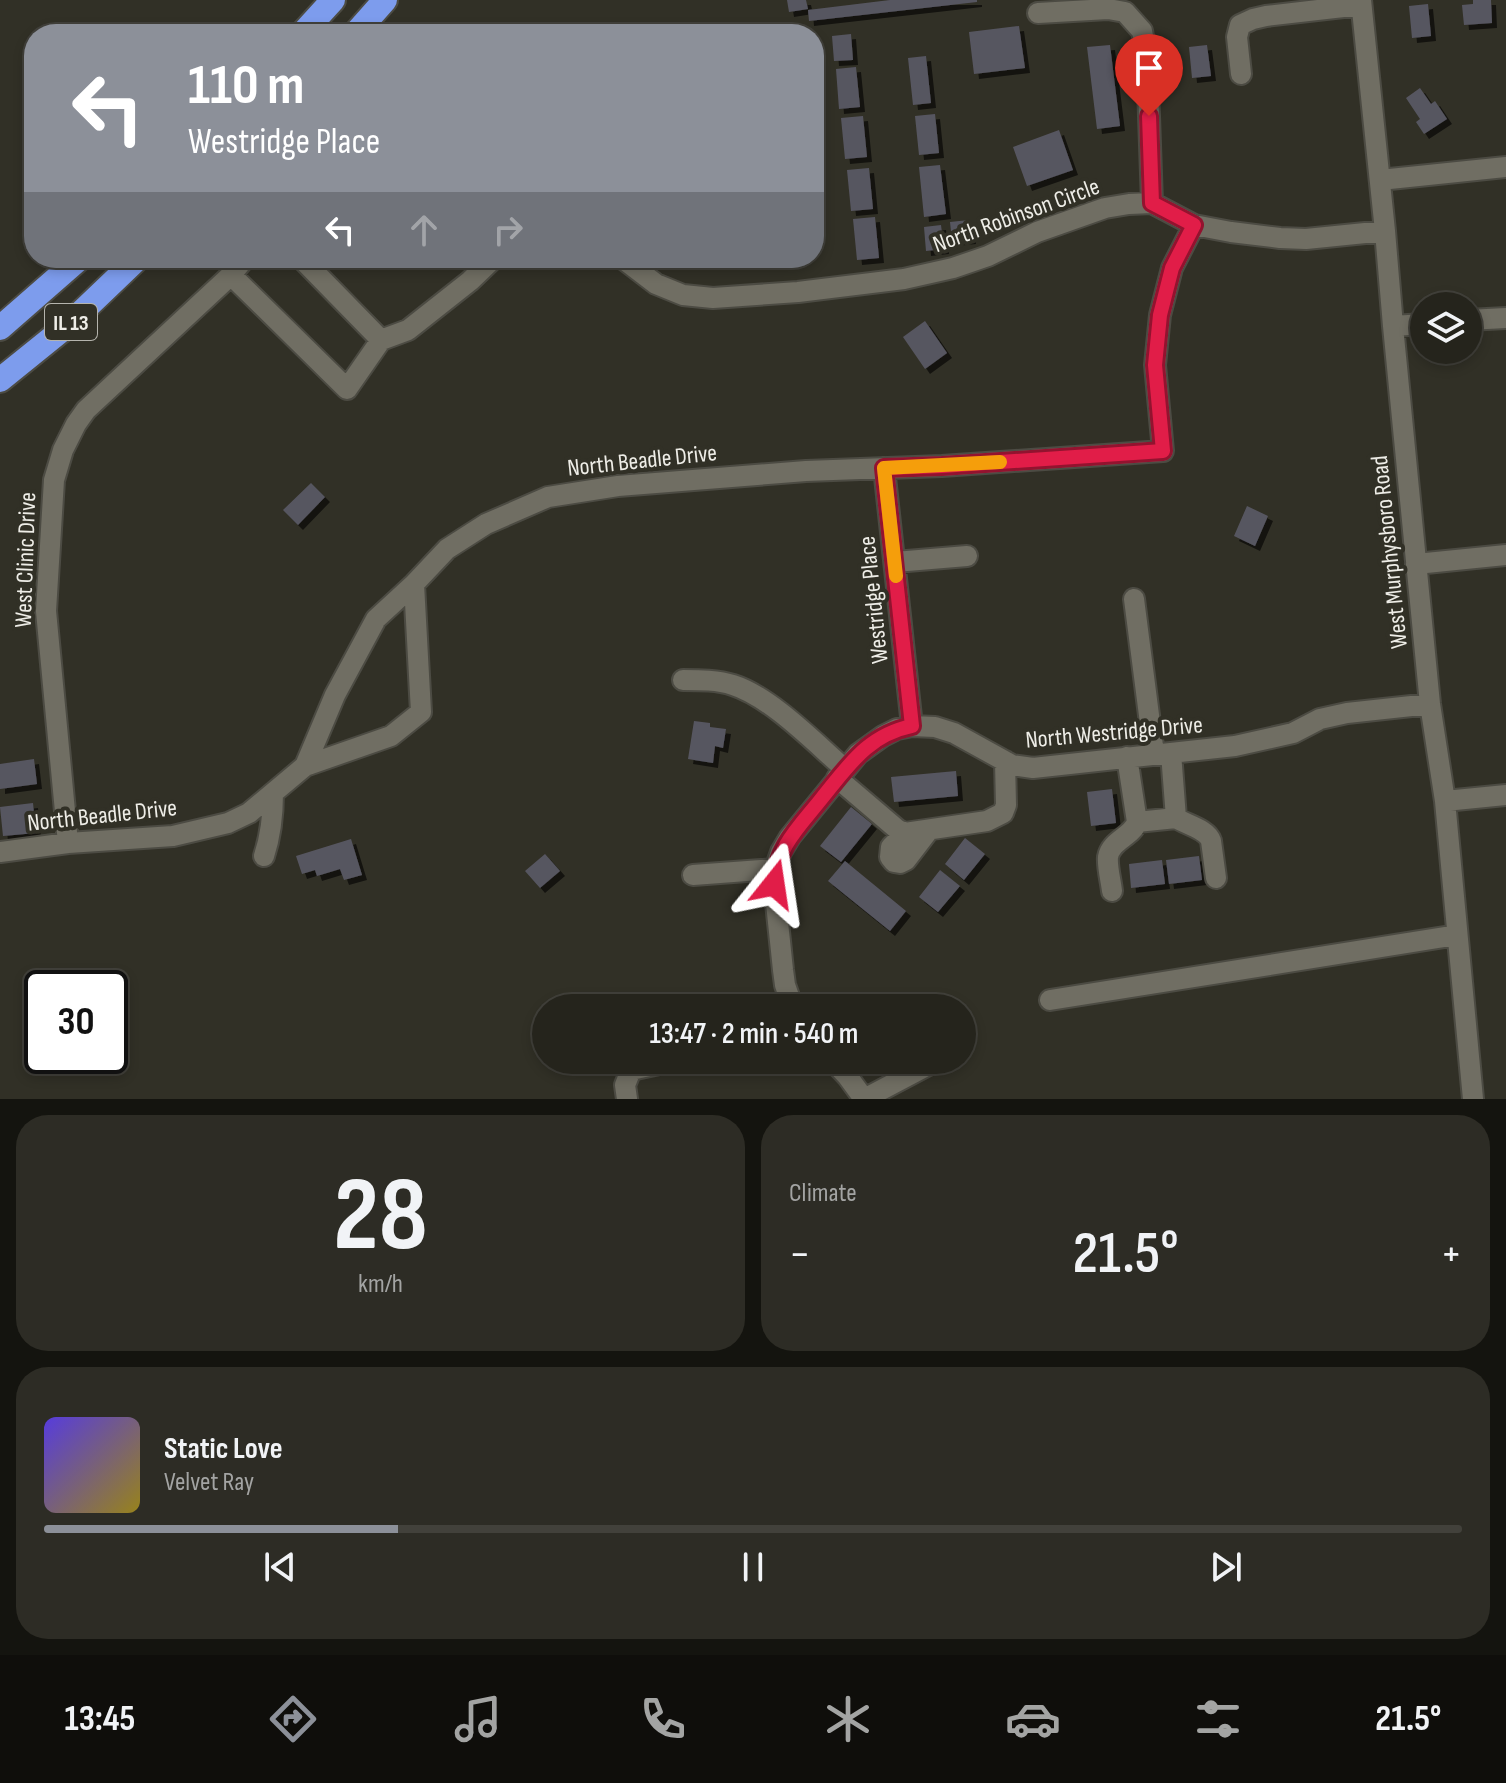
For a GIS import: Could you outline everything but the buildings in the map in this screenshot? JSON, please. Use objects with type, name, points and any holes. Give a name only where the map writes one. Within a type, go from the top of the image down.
[{"type":"highway","points":[[311,24],[333,0]]},
{"type":"highway","points":[[364,24],[385,0]]},
{"type":"highway","name":"IL 13","points":[[0,328],[69,268]]},
{"type":"highway","name":"IL 13","points":[[0,380],[68,325],[128,268]]},
{"type":"street","points":[[1241,74],[1237,37],[1240,25],[1266,16],[1361,3]]},
{"type":"street","name":"West Murphysboro Road","points":[[1361,3],[1430,704],[1445,801],[1473,1099]]},
{"type":"street","points":[[1038,13],[1116,10],[1125,12],[1142,31],[1147,58],[1152,203],[1194,225],[1280,238],[1306,239],[1385,231]]},
{"type":"street","points":[[1380,180],[1506,167]]},
{"type":"street","name":"North Robinson Circle","points":[[635,268],[656,284],[683,295],[713,298],[798,292],[904,279],[988,256],[1037,232],[1105,208],[1152,203]]},
{"type":"street","name":"North Beadle Drive","points":[[0,852],[68,843],[173,836],[228,823],[249,813],[305,766],[335,695],[376,619],[447,549],[486,524],[548,497],[618,486],[806,471],[942,466],[1163,451],[1155,365],[1160,315],[1172,268],[1194,225]]},
{"type":"street","name":"West Clinic Drive","points":[[68,843],[46,611],[51,501],[58,465],[76,424],[86,410],[237,268]]},
{"type":"street","points":[[311,268],[381,340]]},
{"type":"street","points":[[231,275],[347,389],[381,340],[408,330],[484,268]]},
{"type":"street","points":[[1482,319],[1506,318]]},
{"type":"street","points":[[1393,326],[1410,325]]},
{"type":"street","name":"Westridge Place","points":[[884,468],[912,726]]},
{"type":"street","points":[[1416,564],[1506,555]]},
{"type":"street","points":[[895,562],[967,556]]},
{"type":"street","points":[[305,766],[391,736],[421,712],[414,584]]},
{"type":"street","points":[[1134,599],[1176,818]]},
{"type":"street","points":[[683,680],[732,684],[774,709],[898,830],[905,833],[987,821],[1003,813],[1006,805],[1005,761]]},
{"type":"street","name":"North Westridge Drive","points":[[912,726],[935,727],[954,733],[1016,767],[1033,768],[1235,746],[1293,733],[1320,719],[1347,713],[1430,704]]},
{"type":"street","points":[[788,994],[774,884],[781,852],[858,754],[883,736],[912,726]]},
{"type":"street","points":[[1112,891],[1108,856],[1137,822],[1127,757]]},
{"type":"street","points":[[264,856],[273,817],[273,793]]},
{"type":"street","points":[[1445,801],[1506,795]]},
{"type":"street","points":[[1137,822],[1176,818],[1204,831],[1210,836],[1216,878]]},
{"type":"street","points":[[905,833],[891,847],[890,857],[894,862],[906,860],[929,830]]},
{"type":"street","points":[[693,875],[775,869]]},
{"type":"street","points":[[1050,1000],[1457,935]]},
{"type":"street","points":[[627,1099],[625,1085],[629,1074]]},
{"type":"street","points":[[845,1074],[864,1099],[911,1074]]},
{"type":"slow traffic","points":[[896,576],[884,468],[1000,462]]},
{"type":"route","points":[[774,884],[781,852],[837,778],[858,754],[883,736],[912,726],[884,468],[1163,451],[1155,365],[1160,315],[1172,268],[1194,225],[1152,203],[1149,116]]}]
